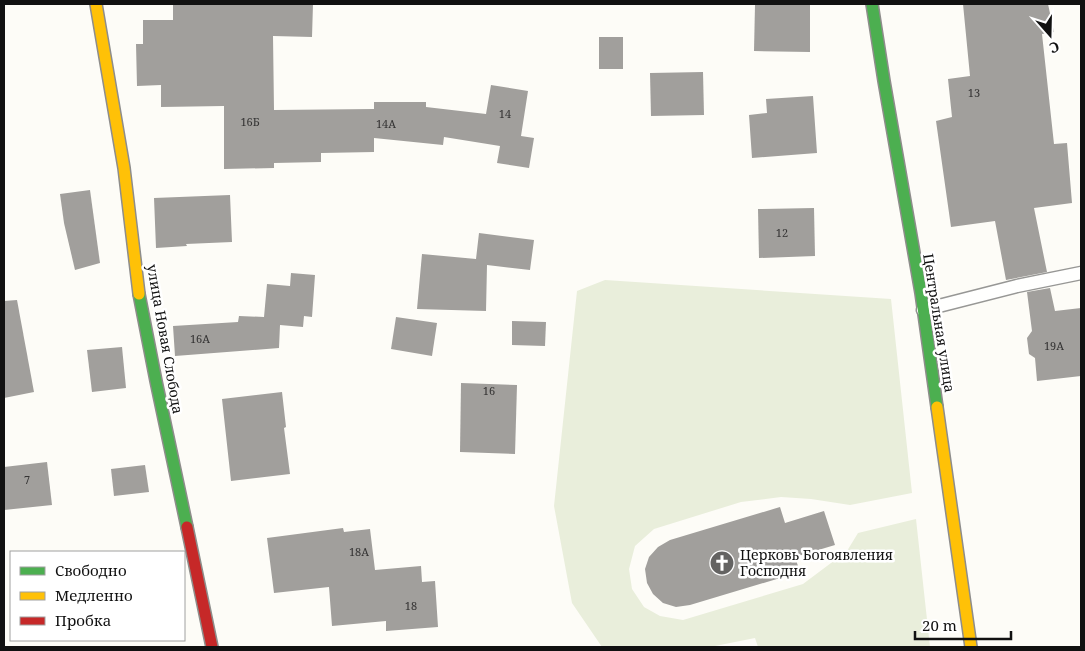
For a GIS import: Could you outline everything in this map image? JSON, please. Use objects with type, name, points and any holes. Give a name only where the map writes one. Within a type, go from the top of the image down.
[{"type":"street","name":"улица Новая Слобода","points":[[96,4],[124,168],[140,301],[212,647]]},
{"type":"street","name":"Центральная улица","points":[[872,4],[923,310],[971,647]]},
{"type":"lane","points":[[923,310],[1017,286],[1081,273]]},
{"type":"green space","points":[[605,280],[891,299],[912,493],[850,505],[781,497],[741,502],[654,529],[635,546],[629,569],[632,589],[644,607],[660,616],[683,620],[803,584],[847,551],[858,533],[916,519],[930,647],[758,647],[755,638],[710,647],[602,647],[572,603],[554,506],[577,291]]},
{"type":"building","points":[[173,4],[313,4],[312,37],[273,36],[274,110],[374,109],[374,102],[426,102],[426,107],[486,114],[491,85],[528,91],[521,136],[534,138],[529,168],[497,163],[500,146],[444,137],[443,145],[374,138],[374,152],[321,153],[321,162],[274,163],[274,168],[224,169],[224,106],[161,107],[161,85],[137,86],[136,44],[143,44],[143,20],[173,20]]},
{"type":"building","points":[[963,4],[1048,4],[1054,32],[1042,34],[1054,144],[1067,143],[1072,203],[1034,208],[1047,272],[1006,280],[995,221],[951,227],[936,121],[952,117],[948,79],[970,76]]},
{"type":"building","points":[[755,5],[810,5],[810,52],[754,51]]},
{"type":"building","points":[[599,37],[623,37],[623,69],[599,69]]},
{"type":"building","points":[[703,72],[704,115],[651,116],[650,73]]},
{"type":"building","points":[[813,96],[817,153],[752,158],[749,115],[767,113],[766,99]]},
{"type":"building","points":[[90,190],[100,263],[75,270],[64,223],[60,194]]},
{"type":"building","points":[[230,195],[232,242],[186,244],[187,246],[156,248],[154,198]]},
{"type":"building","points":[[814,208],[815,256],[759,258],[758,209]]},
{"type":"building","points":[[479,233],[534,240],[530,270],[487,265],[486,311],[417,309],[422,254],[476,259]]},
{"type":"building","points":[[291,273],[315,275],[312,317],[304,316],[303,327],[280,325],[279,348],[175,356],[173,326],[238,322],[239,316],[264,317],[267,284],[290,286]]},
{"type":"building","points":[[1050,288],[1055,311],[1081,308],[1081,376],[1037,381],[1035,358],[1029,354],[1027,338],[1032,331],[1027,292]]},
{"type":"building","points":[[17,300],[34,392],[4,398],[4,301]]},
{"type":"building","points":[[396,317],[437,323],[432,356],[391,349]]},
{"type":"building","points":[[512,321],[546,322],[545,346],[512,345]]},
{"type":"building","points":[[122,347],[126,388],[92,392],[87,350]]},
{"type":"building","points":[[461,383],[517,385],[515,454],[460,452]]},
{"type":"building","points":[[282,392],[286,427],[284,428],[290,474],[231,481],[222,399]]},
{"type":"building","points":[[47,462],[52,505],[4,510],[4,467]]},
{"type":"building","points":[[145,465],[149,492],[114,496],[111,469]]},
{"type":"building","name":"Церковь Богоявления Господня","points":[[780,507],[785,523],[824,511],[835,545],[795,557],[800,572],[690,605],[676,607],[663,603],[653,594],[647,583],[645,569],[649,557],[658,547],[670,540]]},
{"type":"building","points":[[343,528],[344,532],[370,529],[375,570],[421,566],[422,582],[435,581],[438,627],[386,631],[386,621],[332,626],[329,587],[274,593],[267,538]]},
{"type":"traffic: fast","points":[[872,4],[921,293],[937,407]]},
{"type":"traffic: fast","points":[[139,294],[187,527]]},
{"type":"traffic: slow","points":[[96,4],[124,168],[139,294]]},
{"type":"traffic: slow","points":[[937,407],[971,647]]},
{"type":"traffic: jam","points":[[187,527],[212,647]]},
{"type":"place","name":"Церковь Богоявления Господня","points":[[722,563]]}]
